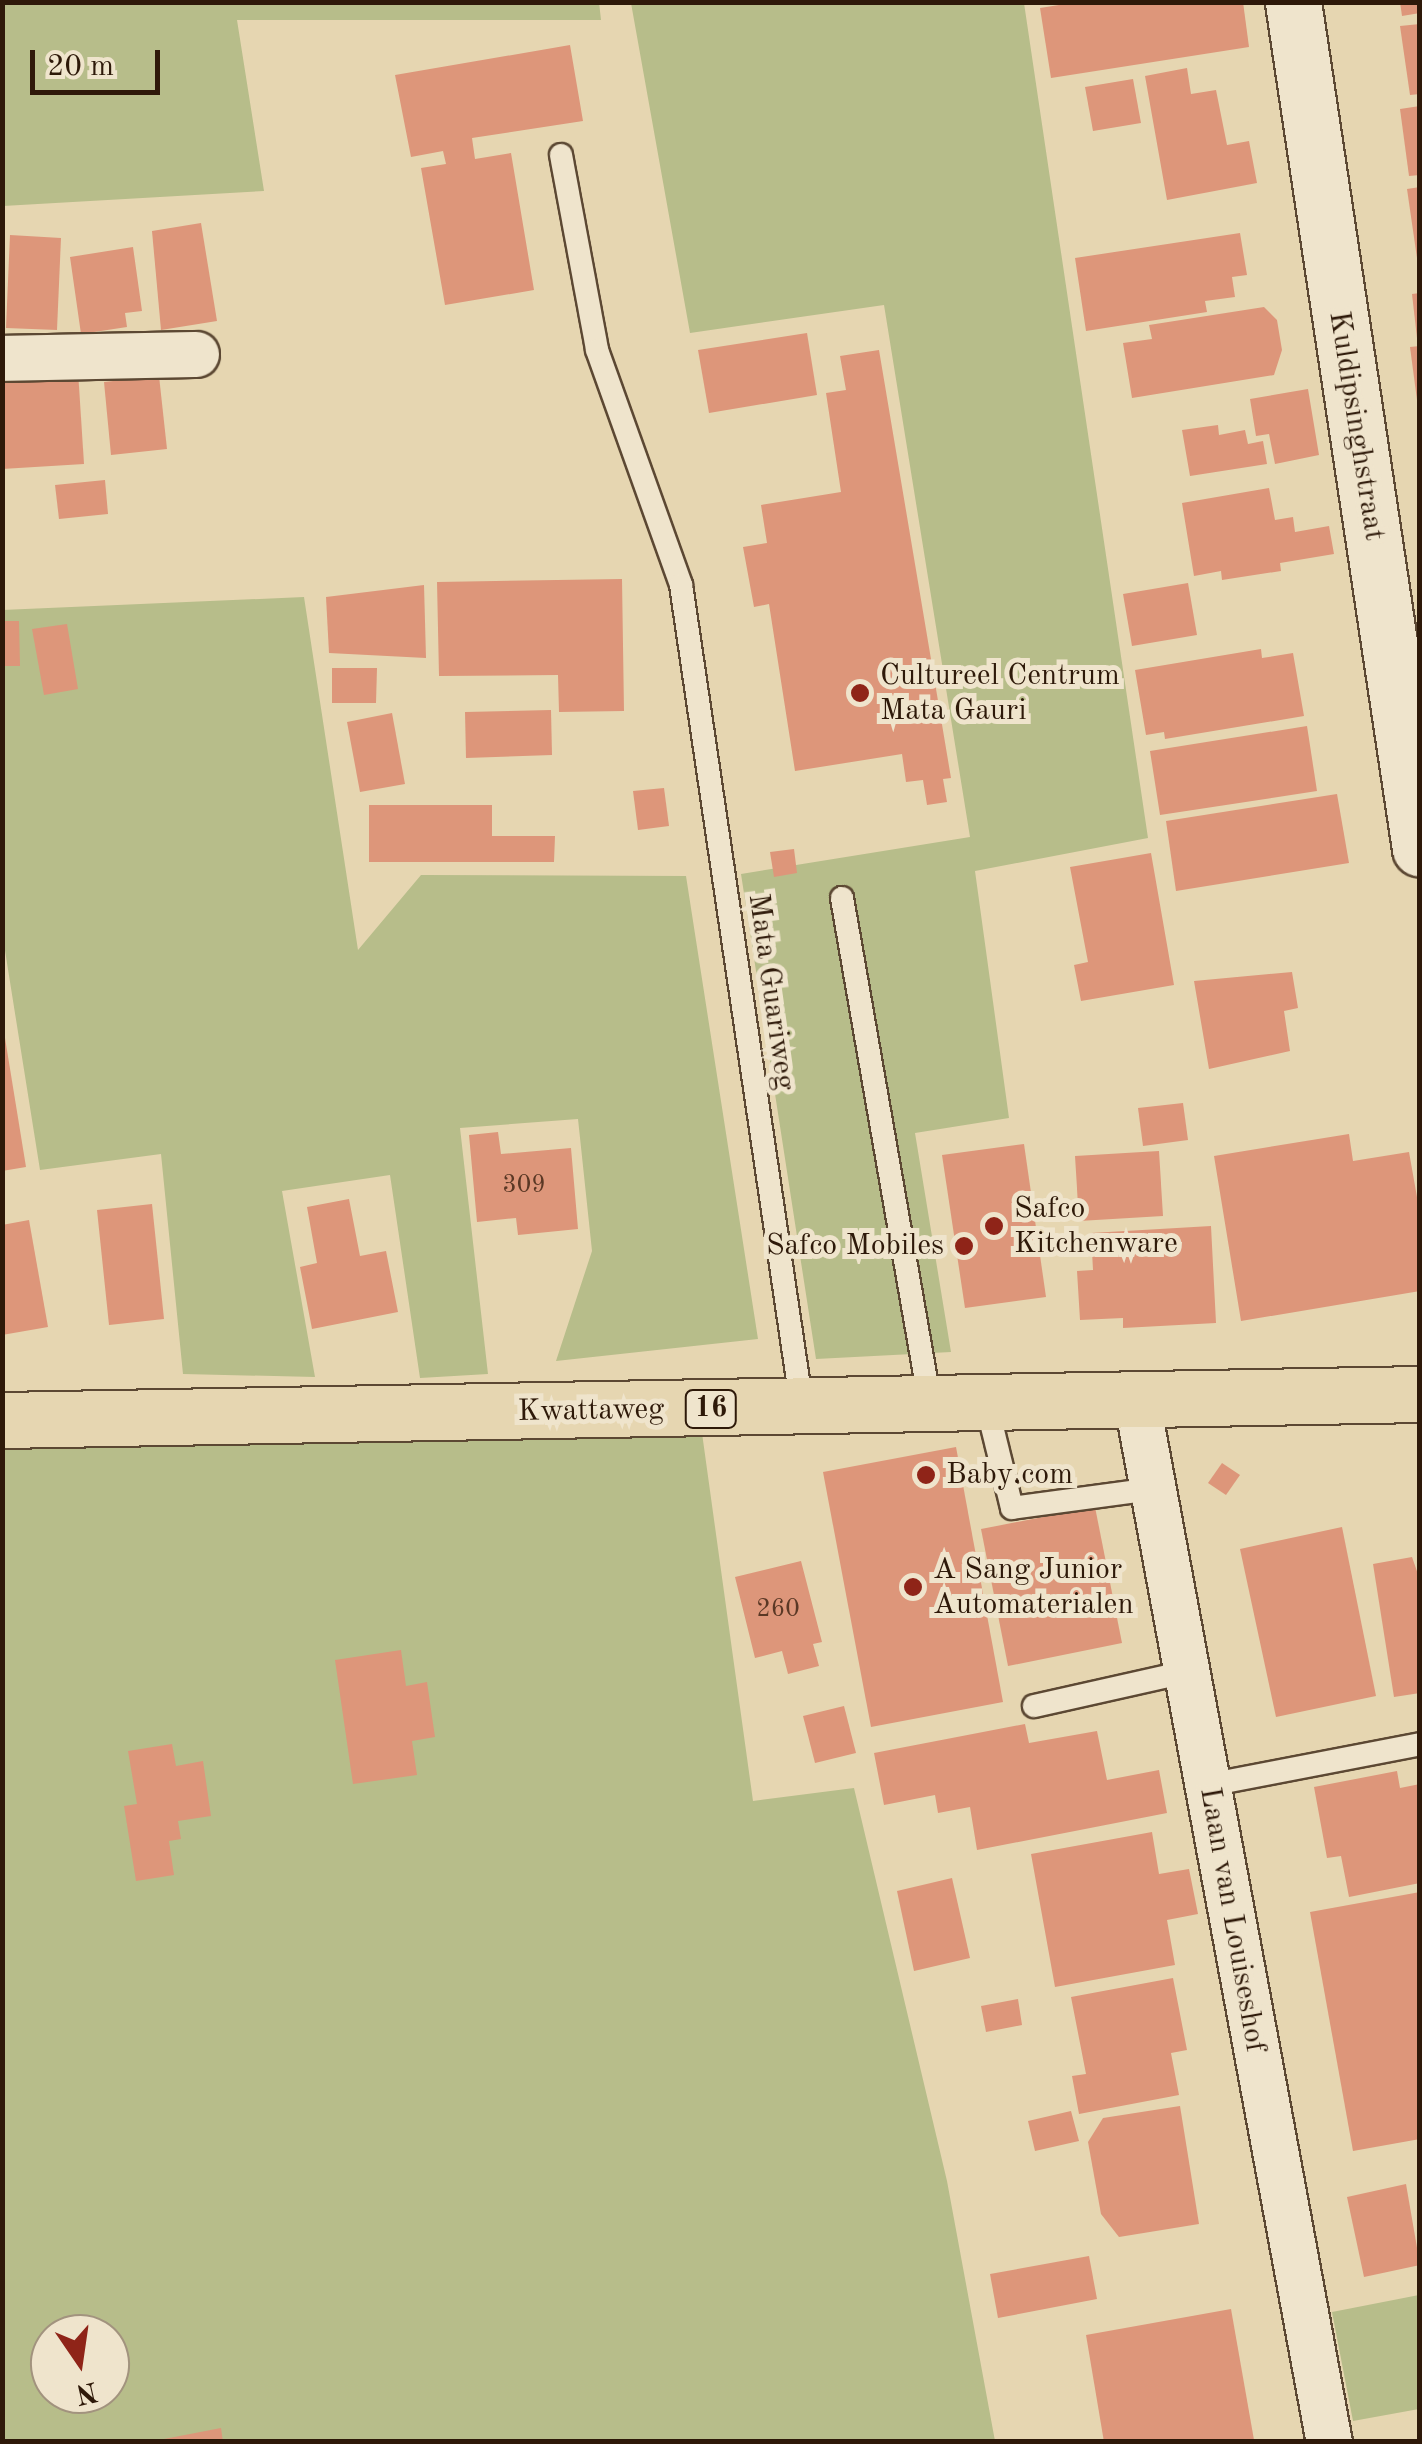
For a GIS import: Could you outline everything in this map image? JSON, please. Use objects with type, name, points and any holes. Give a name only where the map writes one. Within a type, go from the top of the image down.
[{"type":"main road","name":"Kwattaweg","points":[[2,1420],[1420,1394]]},
{"type":"street","name":"Kuldipsinghstraat","points":[[1293,2],[1405,652],[1420,849]]},
{"type":"street","points":[[2,358],[196,354]]},
{"type":"street","name":"Laan van Louiseshof","points":[[1136,1398],[1329,2442]]},
{"type":"lane","name":"Mata Guariweg","points":[[561,155],[596,350],[681,585],[802,1407]]},
{"type":"lane","points":[[842,898],[930,1404]]},
{"type":"lane","points":[[986,1402],[1012,1508],[1152,1489]]},
{"type":"lane","points":[[1034,1706],[1186,1672]]},
{"type":"lane","points":[[1208,1785],[1420,1744]]},
{"type":"green space","points":[[3,2],[599,2],[601,20],[237,20],[264,191],[3,206]]},
{"type":"green space","points":[[631,3],[1024,3],[1148,838],[975,871],[1009,1118],[915,1133],[951,1352],[816,1359],[741,874],[970,837],[884,305],[690,333]]},
{"type":"green space","points":[[304,597],[358,950],[421,875],[686,876],[758,1339],[556,1361],[592,1251],[578,1119],[460,1128],[488,1374],[420,1378],[390,1175],[282,1191],[315,1377],[183,1374],[161,1154],[40,1170],[3,938],[2,610]]},
{"type":"green space","points":[[702,1433],[753,1801],[854,1788],[947,2181],[995,2441],[3,2441],[2,1440]]},
{"type":"green space","points":[[1419,2295],[1419,2409],[1353,2421],[1332,2312]]},
{"type":"building","points":[[1078,2],[1243,2],[1249,47],[1051,78],[1040,8]]},
{"type":"building","points":[[1400,2],[1420,2],[1420,13],[1402,16]]},
{"type":"building","points":[[1420,24],[1420,94],[1410,95],[1400,26]]},
{"type":"building","points":[[570,45],[583,121],[472,138],[475,159],[511,153],[534,290],[445,305],[421,168],[446,164],[443,151],[411,157],[395,75]]},
{"type":"building","points":[[1187,68],[1191,94],[1216,90],[1227,145],[1249,141],[1257,183],[1167,200],[1145,76]]},
{"type":"building","points":[[1133,79],[1141,123],[1093,131],[1085,87]]},
{"type":"building","points":[[1420,106],[1420,175],[1409,176],[1400,109]]},
{"type":"building","points":[[1420,187],[1420,258],[1417,258],[1407,189]]},
{"type":"building","points":[[201,223],[217,321],[161,330],[152,231]]},
{"type":"building","points":[[1240,233],[1247,275],[1232,277],[1235,297],[1205,301],[1207,312],[1086,331],[1075,258]]},
{"type":"building","points":[[10,235],[61,238],[57,330],[6,328]]},
{"type":"building","points":[[133,247],[142,311],[125,313],[127,327],[81,334],[70,257]]},
{"type":"building","points":[[1420,293],[1420,338],[1417,338],[1412,294]]},
{"type":"building","points":[[1264,307],[1277,320],[1282,350],[1274,375],[1132,398],[1123,343],[1152,339],[1149,325]]},
{"type":"building","points":[[807,333],[817,395],[709,413],[698,350]]},
{"type":"building","points":[[1420,346],[1420,399],[1417,400],[1410,347]]},
{"type":"building","points":[[879,350],[951,778],[943,779],[947,802],[927,805],[923,780],[906,782],[902,754],[795,771],[769,604],[754,607],[743,547],[767,543],[761,505],[841,492],[826,393],[846,390],[840,356]]},
{"type":"building","points":[[78,371],[84,464],[2,469],[2,375]]},
{"type":"building","points":[[159,376],[167,449],[111,455],[104,382]]},
{"type":"building","points":[[1308,389],[1319,455],[1275,464],[1269,434],[1256,436],[1250,399]]},
{"type":"building","points":[[1218,425],[1219,435],[1245,430],[1248,444],[1263,441],[1267,464],[1190,476],[1182,430]]},
{"type":"building","points":[[105,480],[108,514],[59,519],[55,485]]},
{"type":"building","points":[[1269,488],[1275,520],[1293,517],[1295,532],[1329,526],[1334,554],[1280,563],[1281,571],[1222,580],[1221,571],[1194,576],[1182,503]]},
{"type":"building","points":[[622,579],[624,711],[559,712],[558,675],[439,676],[437,582]]},
{"type":"building","points":[[1188,583],[1197,635],[1132,646],[1123,594]]},
{"type":"building","points":[[424,585],[426,658],[329,653],[326,597]]},
{"type":"building","points":[[2,621],[19,621],[20,666],[2,666]]},
{"type":"building","points":[[67,624],[78,689],[44,695],[32,629]]},
{"type":"building","points":[[1261,649],[1262,658],[1293,653],[1304,716],[1165,739],[1164,732],[1146,735],[1135,670]]},
{"type":"building","points":[[332,668],[377,668],[376,703],[332,703]]},
{"type":"building","points":[[551,710],[552,755],[466,758],[465,712]]},
{"type":"building","points":[[392,713],[405,784],[360,792],[347,722]]},
{"type":"building","points":[[1307,726],[1317,791],[1160,815],[1150,751]]},
{"type":"building","points":[[664,788],[669,826],[638,830],[633,791]]},
{"type":"building","points":[[1337,794],[1349,863],[1176,891],[1166,821]]},
{"type":"building","points":[[369,805],[492,805],[492,836],[555,836],[554,862],[369,862]]},
{"type":"building","points":[[794,849],[797,873],[774,877],[770,852]]},
{"type":"building","points":[[1151,853],[1174,985],[1081,1001],[1074,965],[1088,962],[1070,867]]},
{"type":"building","points":[[1292,972],[1298,1008],[1284,1011],[1290,1051],[1209,1069],[1194,981]]},
{"type":"building","points":[[5,1038],[26,1167],[2,1171],[2,1039]]},
{"type":"building","points":[[1183,1103],[1188,1140],[1143,1146],[1138,1108]]},
{"type":"building","points":[[498,1132],[501,1154],[571,1148],[578,1229],[518,1235],[516,1218],[477,1222],[469,1135]]},
{"type":"building","points":[[1349,1134],[1353,1161],[1409,1152],[1420,1214],[1420,1291],[1241,1321],[1214,1156]]},
{"type":"building","name":"Safco Kitchenware","points":[[1024,1144],[1046,1297],[965,1308],[942,1155]]},
{"type":"building","points":[[1159,1151],[1163,1216],[1079,1221],[1075,1156]]},
{"type":"building","points":[[349,1199],[360,1256],[386,1251],[398,1312],[312,1329],[300,1267],[317,1263],[307,1207]]},
{"type":"building","points":[[152,1204],[164,1319],[109,1325],[97,1210]]},
{"type":"building","points":[[29,1220],[48,1327],[2,1335],[2,1225]]},
{"type":"building","points":[[1211,1226],[1216,1323],[1123,1328],[1123,1318],[1080,1320],[1077,1271],[1093,1270],[1091,1233]]},
{"type":"building","name":"A Sang Junior Automaterialen","points":[[956,1447],[1003,1702],[871,1727],[823,1472]]},
{"type":"building","points":[[1222,1463],[1240,1475],[1226,1495],[1208,1483]]},
{"type":"building","points":[[1095,1507],[1122,1643],[1008,1666],[981,1529]]},
{"type":"building","points":[[1342,1527],[1376,1696],[1276,1717],[1240,1549]]},
{"type":"building","points":[[1412,1557],[1420,1580],[1420,1693],[1394,1697],[1373,1564]]},
{"type":"building","points":[[801,1561],[822,1642],[813,1644],[819,1666],[788,1674],[782,1651],[755,1658],[735,1577]]},
{"type":"building","points":[[401,1650],[406,1686],[427,1682],[435,1737],[412,1741],[417,1775],[353,1784],[335,1660]]},
{"type":"building","points":[[844,1706],[856,1753],[815,1763],[803,1716]]},
{"type":"building","points":[[1025,1724],[1029,1743],[1097,1731],[1107,1780],[1159,1770],[1167,1813],[977,1850],[970,1807],[938,1813],[935,1795],[884,1805],[874,1753]]},
{"type":"building","points":[[172,1744],[176,1766],[203,1761],[211,1816],[178,1821],[181,1839],[169,1841],[174,1875],[136,1881],[124,1806],[137,1804],[128,1751]]},
{"type":"building","points":[[1397,1771],[1400,1788],[1420,1784],[1420,1883],[1349,1897],[1341,1856],[1327,1858],[1314,1787]]},
{"type":"building","points":[[1152,1832],[1159,1874],[1189,1869],[1198,1914],[1167,1920],[1175,1965],[1055,1987],[1031,1854]]},
{"type":"building","points":[[952,1878],[970,1958],[914,1971],[897,1891]]},
{"type":"building","points":[[1420,1892],[1420,2139],[1353,2151],[1310,1912]]},
{"type":"building","points":[[1173,1978],[1187,2050],[1171,2053],[1179,2095],[1079,2114],[1072,2076],[1086,2074],[1071,1997]]},
{"type":"building","points":[[1018,1999],[1022,2025],[986,2032],[981,2006]]},
{"type":"building","points":[[1180,2106],[1199,2224],[1119,2237],[1101,2214],[1088,2142],[1103,2118]]},
{"type":"building","points":[[1071,2111],[1079,2141],[1035,2151],[1028,2121]]},
{"type":"building","points":[[1406,2184],[1420,2265],[1364,2277],[1347,2197]]},
{"type":"building","points":[[1089,2256],[1097,2299],[998,2318],[990,2274]]},
{"type":"building","points":[[1231,2309],[1254,2440],[1104,2442],[1086,2335]]},
{"type":"building","points":[[221,2428],[223,2442],[159,2442],[159,2440]]},
{"type":"place","name":"Cultureel Centrum Mata Gauri","points":[[860,693]]},
{"type":"place","name":"Safco Kitchenware","points":[[994,1226]]},
{"type":"place","name":"Safco Mobiles","points":[[964,1246]]},
{"type":"place","name":"Baby.com","points":[[926,1475]]},
{"type":"place","name":"A Sang Junior Automaterialen","points":[[913,1587]]}]
